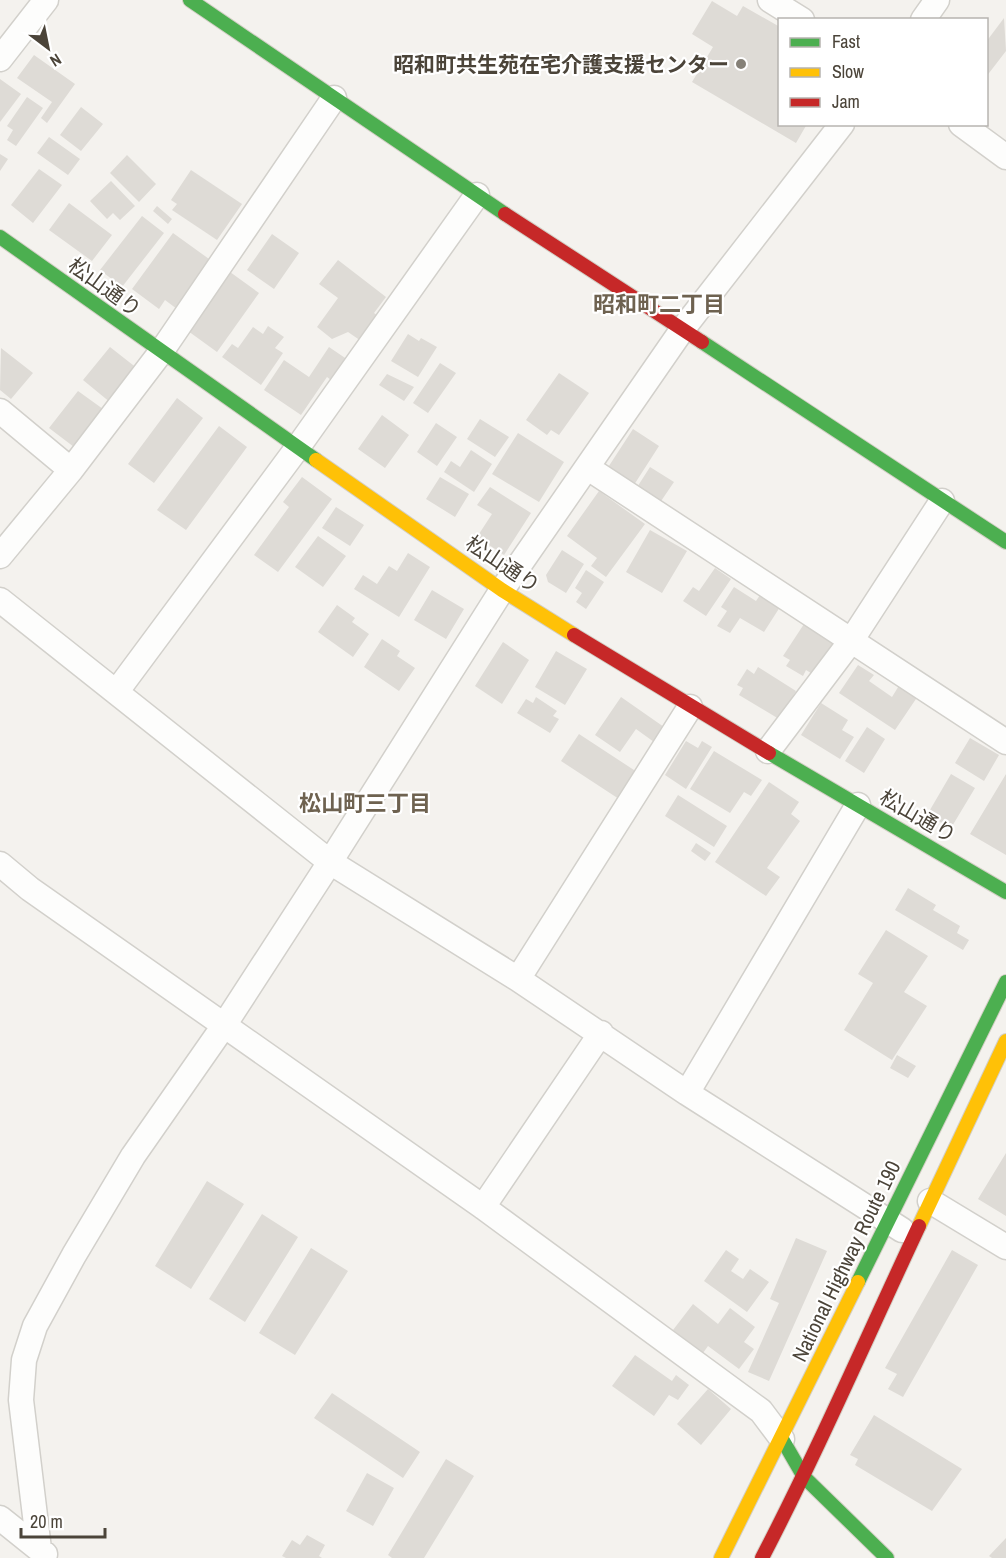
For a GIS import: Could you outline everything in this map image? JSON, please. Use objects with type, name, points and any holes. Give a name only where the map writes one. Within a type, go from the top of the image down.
[{"type":"main road","points":[[190,0],[477,195],[1006,542]]},
{"type":"main road","name":"松山通り","points":[[0,237],[502,590],[690,706],[1006,892]]},
{"type":"main road","name":"National Highway Route 190","points":[[721,1558],[782,1439],[1006,982]]},
{"type":"main road","points":[[762,1558],[804,1477],[819,1438],[1006,1041]]},
{"type":"main road","points":[[782,1439],[804,1477],[886,1558]]},
{"type":"street","points":[[0,59],[46,0]]},
{"type":"street","points":[[770,0],[799,18]]},
{"type":"street","points":[[924,18],[938,0]]},
{"type":"street","points":[[0,556],[71,470],[161,352],[334,98]]},
{"type":"street","points":[[44,1554],[21,1400],[24,1360],[35,1326],[133,1156],[223,1027],[502,590],[682,330],[840,126]]},
{"type":"street","points":[[964,126],[1006,157]]},
{"type":"street","points":[[117,691],[298,447],[477,195]]},
{"type":"street","points":[[0,411],[71,470]]},
{"type":"street","points":[[588,468],[1006,742]]},
{"type":"street","points":[[768,751],[851,641],[942,501]]},
{"type":"street","points":[[0,600],[330,862],[518,979],[687,1093],[913,1237]]},
{"type":"street","points":[[518,979],[690,706]]},
{"type":"street","points":[[687,1093],[858,805]]},
{"type":"street","points":[[0,864],[30,889],[223,1027],[483,1208],[760,1411],[782,1439]]},
{"type":"street","points":[[483,1208],[601,1033]]},
{"type":"street","points":[[930,1201],[1006,1247]]},
{"type":"street","points":[[0,1518],[44,1554]]},
{"type":"building","name":"昭和町共生苑在宅介護支援センター","points":[[712,1],[737,16],[743,6],[778,26],[778,126],[806,126],[796,143],[692,82],[713,47],[692,34]]},
{"type":"building","points":[[1004,18],[1006,51],[988,74],[988,39]]},
{"type":"building","points":[[34,55],[75,84],[47,123],[41,118],[52,102],[17,78]]},
{"type":"building","points":[[0,79],[21,94],[0,122]]},
{"type":"building","points":[[27,97],[43,108],[16,146],[7,140],[13,130],[7,126]]},
{"type":"building","points":[[81,107],[103,124],[81,151],[60,135]]},
{"type":"building","points":[[49,137],[80,159],[68,175],[37,153]]},
{"type":"building","points":[[0,154],[8,159],[0,171]]},
{"type":"building","points":[[127,155],[156,184],[139,202],[110,173]]},
{"type":"building","points":[[39,169],[62,185],[33,223],[11,205]]},
{"type":"building","points":[[191,170],[242,204],[217,240],[172,210],[177,204],[171,200]]},
{"type":"building","points":[[111,181],[135,206],[120,220],[113,213],[107,219],[90,201]]},
{"type":"building","points":[[69,203],[112,235],[92,261],[49,230]]},
{"type":"building","points":[[157,206],[172,219],[168,224],[153,211]]},
{"type":"building","points":[[142,216],[164,233],[122,287],[100,270]]},
{"type":"building","points":[[173,233],[216,264],[181,312],[165,300],[159,309],[132,289]]},
{"type":"building","points":[[272,234],[299,253],[274,289],[247,270]]},
{"type":"building","points":[[338,260],[386,297],[374,313],[382,319],[364,343],[348,332],[332,339],[317,327],[338,298],[319,284]]},
{"type":"building","points":[[230,272],[259,293],[217,352],[188,331]]},
{"type":"building","points":[[268,326],[284,337],[275,348],[283,353],[261,385],[222,357],[232,344],[238,348],[253,327],[263,334]]},
{"type":"building","points":[[408,334],[419,341],[421,338],[437,347],[418,377],[391,361]]},
{"type":"building","points":[[110,347],[138,369],[111,403],[83,380]]},
{"type":"building","points":[[329,347],[351,362],[336,384],[327,377],[301,415],[264,390],[284,360],[309,377]]},
{"type":"building","points":[[1,348],[33,373],[11,399],[0,390]]},
{"type":"building","points":[[440,363],[456,373],[428,413],[413,403]]},
{"type":"building","points":[[559,373],[589,393],[559,435],[551,430],[547,435],[526,420]]},
{"type":"building","points":[[387,374],[414,387],[404,401],[379,385]]},
{"type":"building","points":[[78,391],[103,409],[74,447],[49,428]]},
{"type":"building","points":[[177,398],[203,418],[154,483],[128,464]]},
{"type":"building","points":[[382,415],[409,435],[385,468],[358,449]]},
{"type":"building","points":[[480,419],[509,437],[495,457],[467,439]]},
{"type":"building","points":[[436,423],[457,437],[437,466],[417,452]]},
{"type":"building","points":[[219,426],[247,447],[186,530],[157,510]]},
{"type":"building","points":[[633,429],[659,446],[632,488],[605,472]]},
{"type":"building","points":[[518,433],[564,462],[539,502],[492,474]]},
{"type":"building","points":[[471,450],[492,464],[474,492],[444,472],[451,461],[460,467]]},
{"type":"building","points":[[650,467],[674,482],[657,507],[634,492]]},
{"type":"building","points":[[302,477],[332,499],[278,572],[254,555],[289,507],[283,502]]},
{"type":"building","points":[[440,477],[469,494],[455,517],[426,499]]},
{"type":"building","points":[[490,487],[531,513],[504,555],[477,537],[492,514],[477,505]]},
{"type":"building","points":[[599,491],[645,524],[606,577],[591,566],[597,558],[567,536]]},
{"type":"building","points":[[336,507],[364,525],[350,546],[322,528]]},
{"type":"building","points":[[650,530],[687,551],[662,593],[626,572]]},
{"type":"building","points":[[318,536],[346,556],[323,587],[295,567]]},
{"type":"building","points":[[562,550],[584,564],[566,593],[548,582],[546,575]]},
{"type":"building","points":[[408,553],[430,567],[399,617],[354,589],[363,575],[377,584],[389,566],[397,571]]},
{"type":"building","points":[[715,568],[731,579],[706,616],[683,601],[693,587],[699,591]]},
{"type":"building","points":[[586,570],[604,582],[586,609],[576,602],[582,593],[575,588]]},
{"type":"building","points":[[734,587],[756,601],[760,595],[780,607],[764,632],[740,618],[730,633],[717,626],[727,611],[721,607]]},
{"type":"building","points":[[432,590],[464,609],[446,639],[414,620]]},
{"type":"building","points":[[337,605],[355,618],[352,622],[369,634],[353,657],[318,632]]},
{"type":"building","points":[[804,624],[834,643],[814,675],[806,670],[803,676],[786,666],[790,660],[783,656]]},
{"type":"building","points":[[382,639],[400,651],[397,656],[415,668],[399,691],[364,667]]},
{"type":"building","points":[[503,642],[529,660],[502,704],[475,686]]},
{"type":"building","points":[[556,651],[587,669],[565,705],[535,687]]},
{"type":"building","points":[[858,665],[874,675],[869,681],[892,697],[900,684],[918,696],[895,730],[839,693]]},
{"type":"building","points":[[758,667],[796,691],[779,719],[739,695],[743,688],[737,685],[747,669],[754,674]]},
{"type":"building","points":[[536,697],[557,711],[553,716],[559,719],[550,733],[517,713],[526,699],[533,703]]},
{"type":"building","points":[[621,697],[664,727],[654,742],[636,729],[620,752],[595,735]]},
{"type":"building","points":[[821,703],[848,720],[842,730],[854,737],[840,759],[801,735]]},
{"type":"building","points":[[867,727],[885,739],[864,773],[845,761]]},
{"type":"building","points":[[579,734],[637,772],[619,799],[561,761]]},
{"type":"building","points":[[970,738],[999,755],[984,781],[955,763]]},
{"type":"building","points":[[686,741],[698,748],[702,741],[712,747],[686,789],[665,775]]},
{"type":"building","points":[[714,751],[762,780],[751,796],[744,792],[730,813],[690,789]]},
{"type":"building","points":[[951,774],[975,788],[951,828],[927,815]]},
{"type":"building","points":[[1006,774],[1006,855],[970,834]]},
{"type":"building","points":[[769,782],[799,802],[791,814],[800,821],[767,868],[780,877],[766,896],[715,862]]},
{"type":"building","points":[[678,795],[727,826],[714,847],[665,816]]},
{"type":"building","points":[[696,843],[711,853],[705,861],[691,851]]},
{"type":"building","points":[[908,888],[936,905],[933,910],[960,926],[957,933],[969,940],[963,950],[895,910]]},
{"type":"building","points":[[886,930],[928,956],[904,992],[927,1006],[892,1060],[844,1030],[873,983],[858,974]]},
{"type":"building","points":[[897,1055],[916,1066],[908,1078],[890,1068]]},
{"type":"building","points":[[1006,1153],[1006,1216],[978,1199]]},
{"type":"building","points":[[207,1181],[244,1204],[191,1289],[155,1266]]},
{"type":"building","points":[[262,1214],[298,1237],[245,1322],[209,1299]]},
{"type":"building","points":[[796,1238],[827,1251],[769,1381],[748,1372],[779,1303],[770,1299]]},
{"type":"building","points":[[311,1248],[348,1271],[295,1355],[259,1333]]},
{"type":"building","points":[[726,1250],[739,1259],[731,1271],[743,1279],[750,1269],[769,1282],[747,1312],[704,1281]]},
{"type":"building","points":[[952,1250],[978,1265],[903,1397],[888,1389],[897,1374],[885,1368]]},
{"type":"building","points":[[693,1304],[718,1324],[730,1308],[755,1327],[744,1342],[754,1349],[739,1369],[708,1346],[703,1353],[673,1330]]},
{"type":"building","points":[[635,1355],[672,1381],[676,1375],[689,1385],[678,1400],[669,1395],[654,1416],[612,1386]]},
{"type":"building","points":[[708,1389],[731,1409],[701,1445],[677,1424]]},
{"type":"building","points":[[332,1393],[420,1452],[403,1478],[314,1418]]},
{"type":"building","points":[[874,1415],[962,1469],[932,1511],[855,1465],[858,1459],[850,1455]]},
{"type":"building","points":[[446,1459],[474,1476],[424,1558],[392,1558],[388,1555]]},
{"type":"building","points":[[367,1473],[394,1488],[373,1526],[346,1511]]},
{"type":"building","points":[[307,1535],[325,1545],[319,1556],[322,1558],[282,1556],[292,1540],[300,1545]]},
{"type":"building","points":[[1006,1538],[1006,1558],[989,1556]]},
{"type":"traffic: fast","points":[[190,0],[505,214]]},
{"type":"traffic: fast","points":[[0,237],[316,460]]},
{"type":"traffic: fast","points":[[702,342],[1006,542]]},
{"type":"traffic: fast","points":[[769,753],[1006,892]]},
{"type":"traffic: fast","points":[[858,1282],[1006,982]]},
{"type":"traffic: fast","points":[[782,1439],[804,1477],[887,1558]]},
{"type":"traffic: slow","points":[[316,460],[502,590],[574,635]]},
{"type":"traffic: slow","points":[[919,1226],[1006,1041]]},
{"type":"traffic: slow","points":[[721,1558],[858,1282]]},
{"type":"traffic: jam","points":[[505,214],[702,342]]},
{"type":"traffic: jam","points":[[574,635],[769,753]]},
{"type":"traffic: jam","points":[[762,1558],[823,1435],[919,1226]]},
{"type":"place","name":"昭和町共生苑在宅介護支援センター","points":[[741,64]]},
{"type":"district","name":"昭和町二丁目","points":[[659,304]]},
{"type":"district","name":"松山町三丁目","points":[[365,803]]}]
